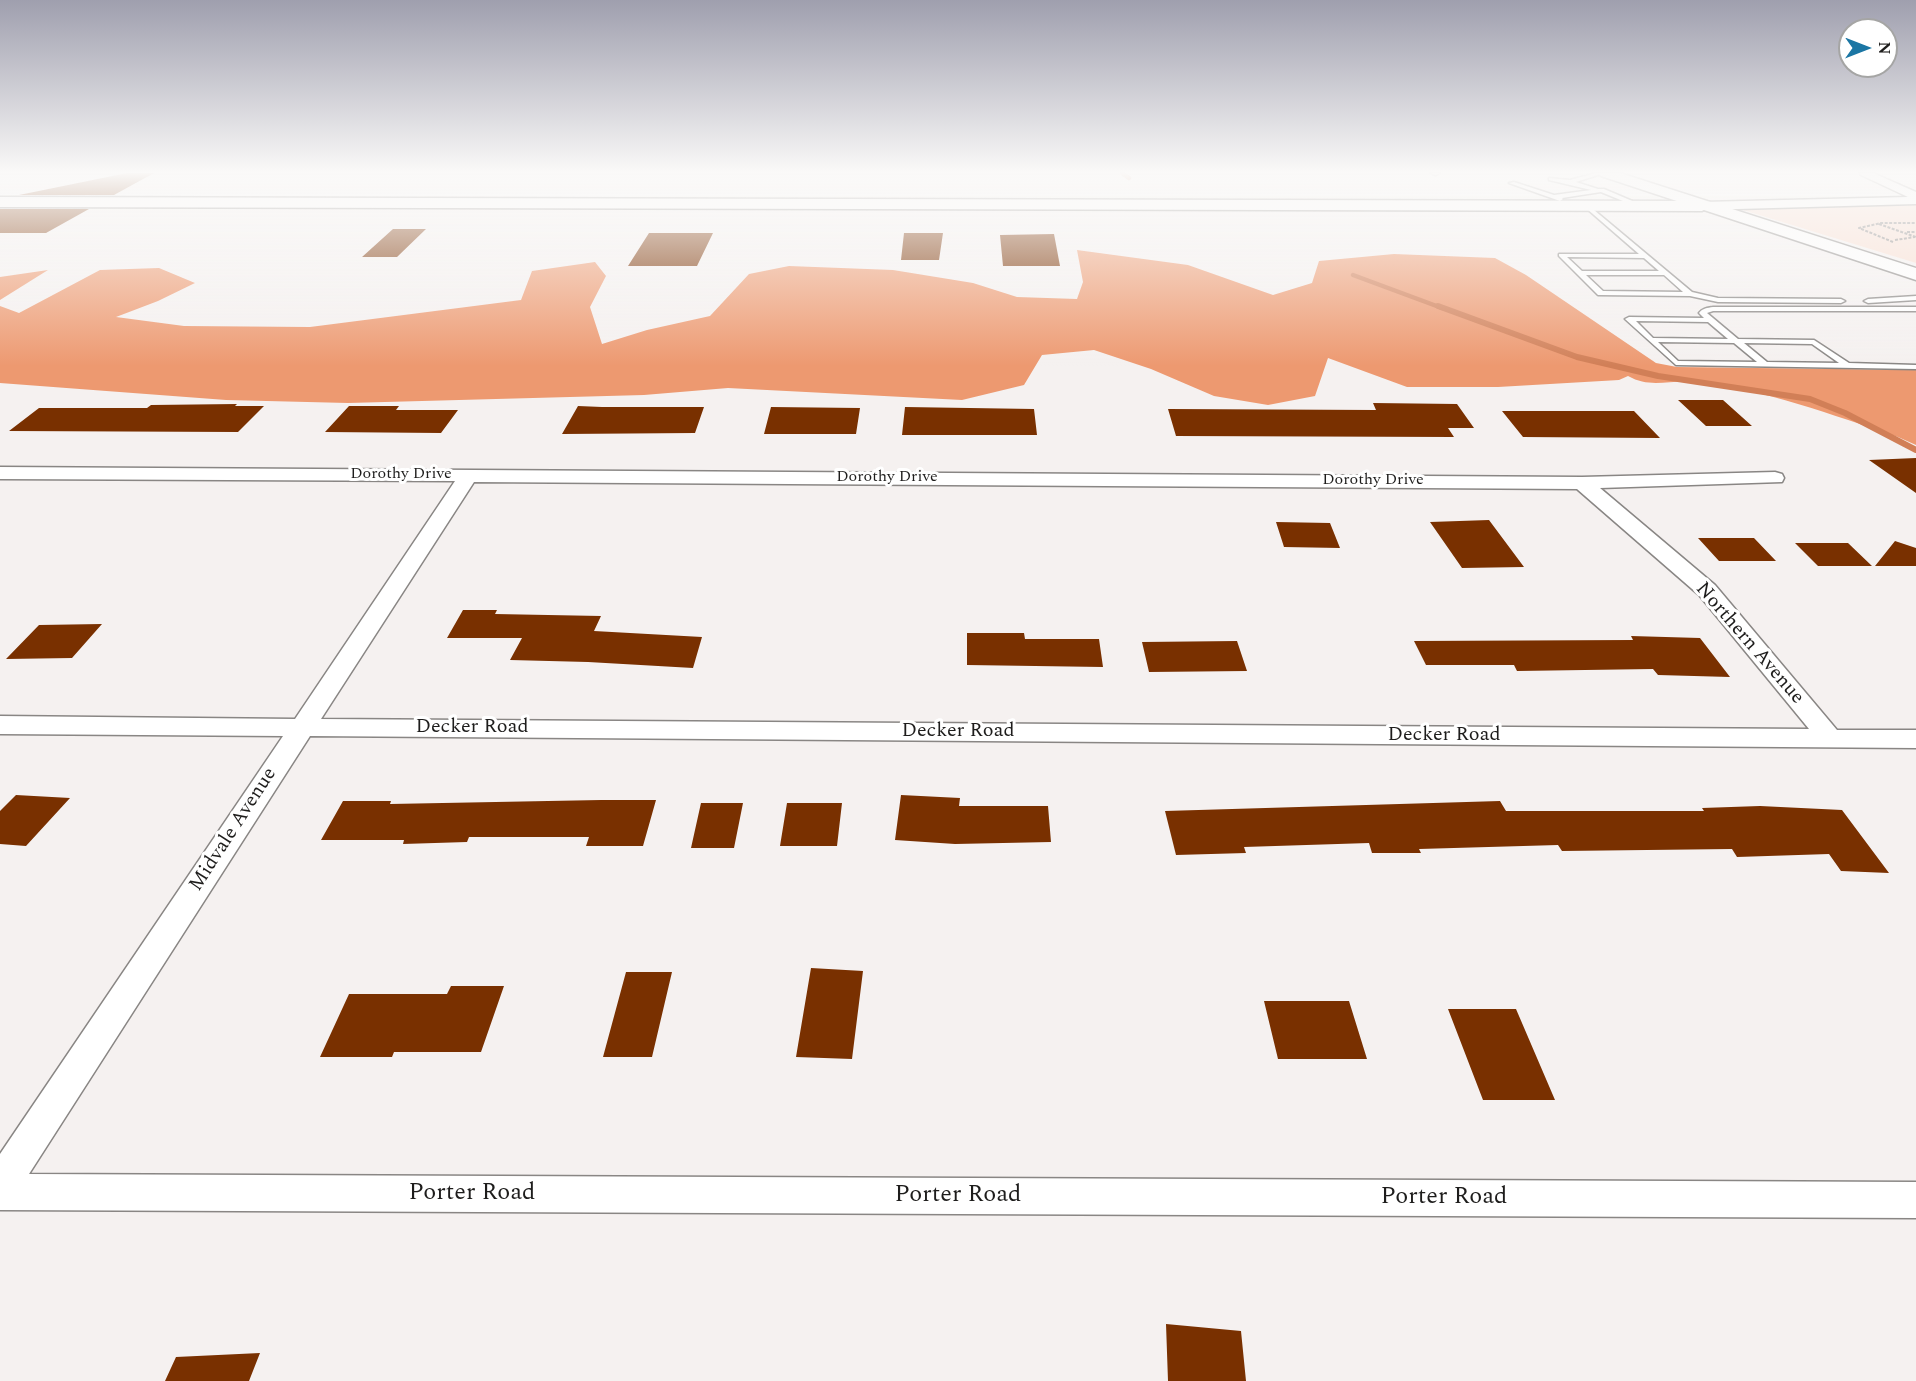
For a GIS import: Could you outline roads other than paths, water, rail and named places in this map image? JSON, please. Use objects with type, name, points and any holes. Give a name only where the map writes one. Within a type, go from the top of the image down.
[{"type":"street","points":[[1801,237],[1916,274]]},
{"type":"street","name":"Dorothy Drive","points":[[0,473],[1582,483],[1775,478]]},
{"type":"street","name":"Midvale Avenue","points":[[0,1186],[468,476]]},
{"type":"street","name":"Northern Avenue","points":[[1582,483],[1707,590],[1830,738]]},
{"type":"street","name":"Decker Road","points":[[0,725],[1916,739]]},
{"type":"street","name":"Porter Road","points":[[0,1192],[1916,1200]]},
{"type":"lane","points":[[1621,237],[1690,294]]},
{"type":"lane","points":[[1645,256],[1561,255],[1601,293],[1690,294],[1718,300],[1879,301],[1916,298]]},
{"type":"lane","points":[[1580,273],[1666,273]]},
{"type":"lane","points":[[1764,364],[1703,313],[1713,309],[1916,309]]},
{"type":"lane","points":[[1710,320],[1629,320],[1676,363],[1916,367]]},
{"type":"lane","points":[[1651,340],[1814,342],[1846,366]]},
{"type":"waterway","points":[[1353,275],[1442,308]]},
{"type":"waterway","points":[[1438,306],[1577,357],[1658,376],[1810,399],[1845,413],[1916,450]]}]
